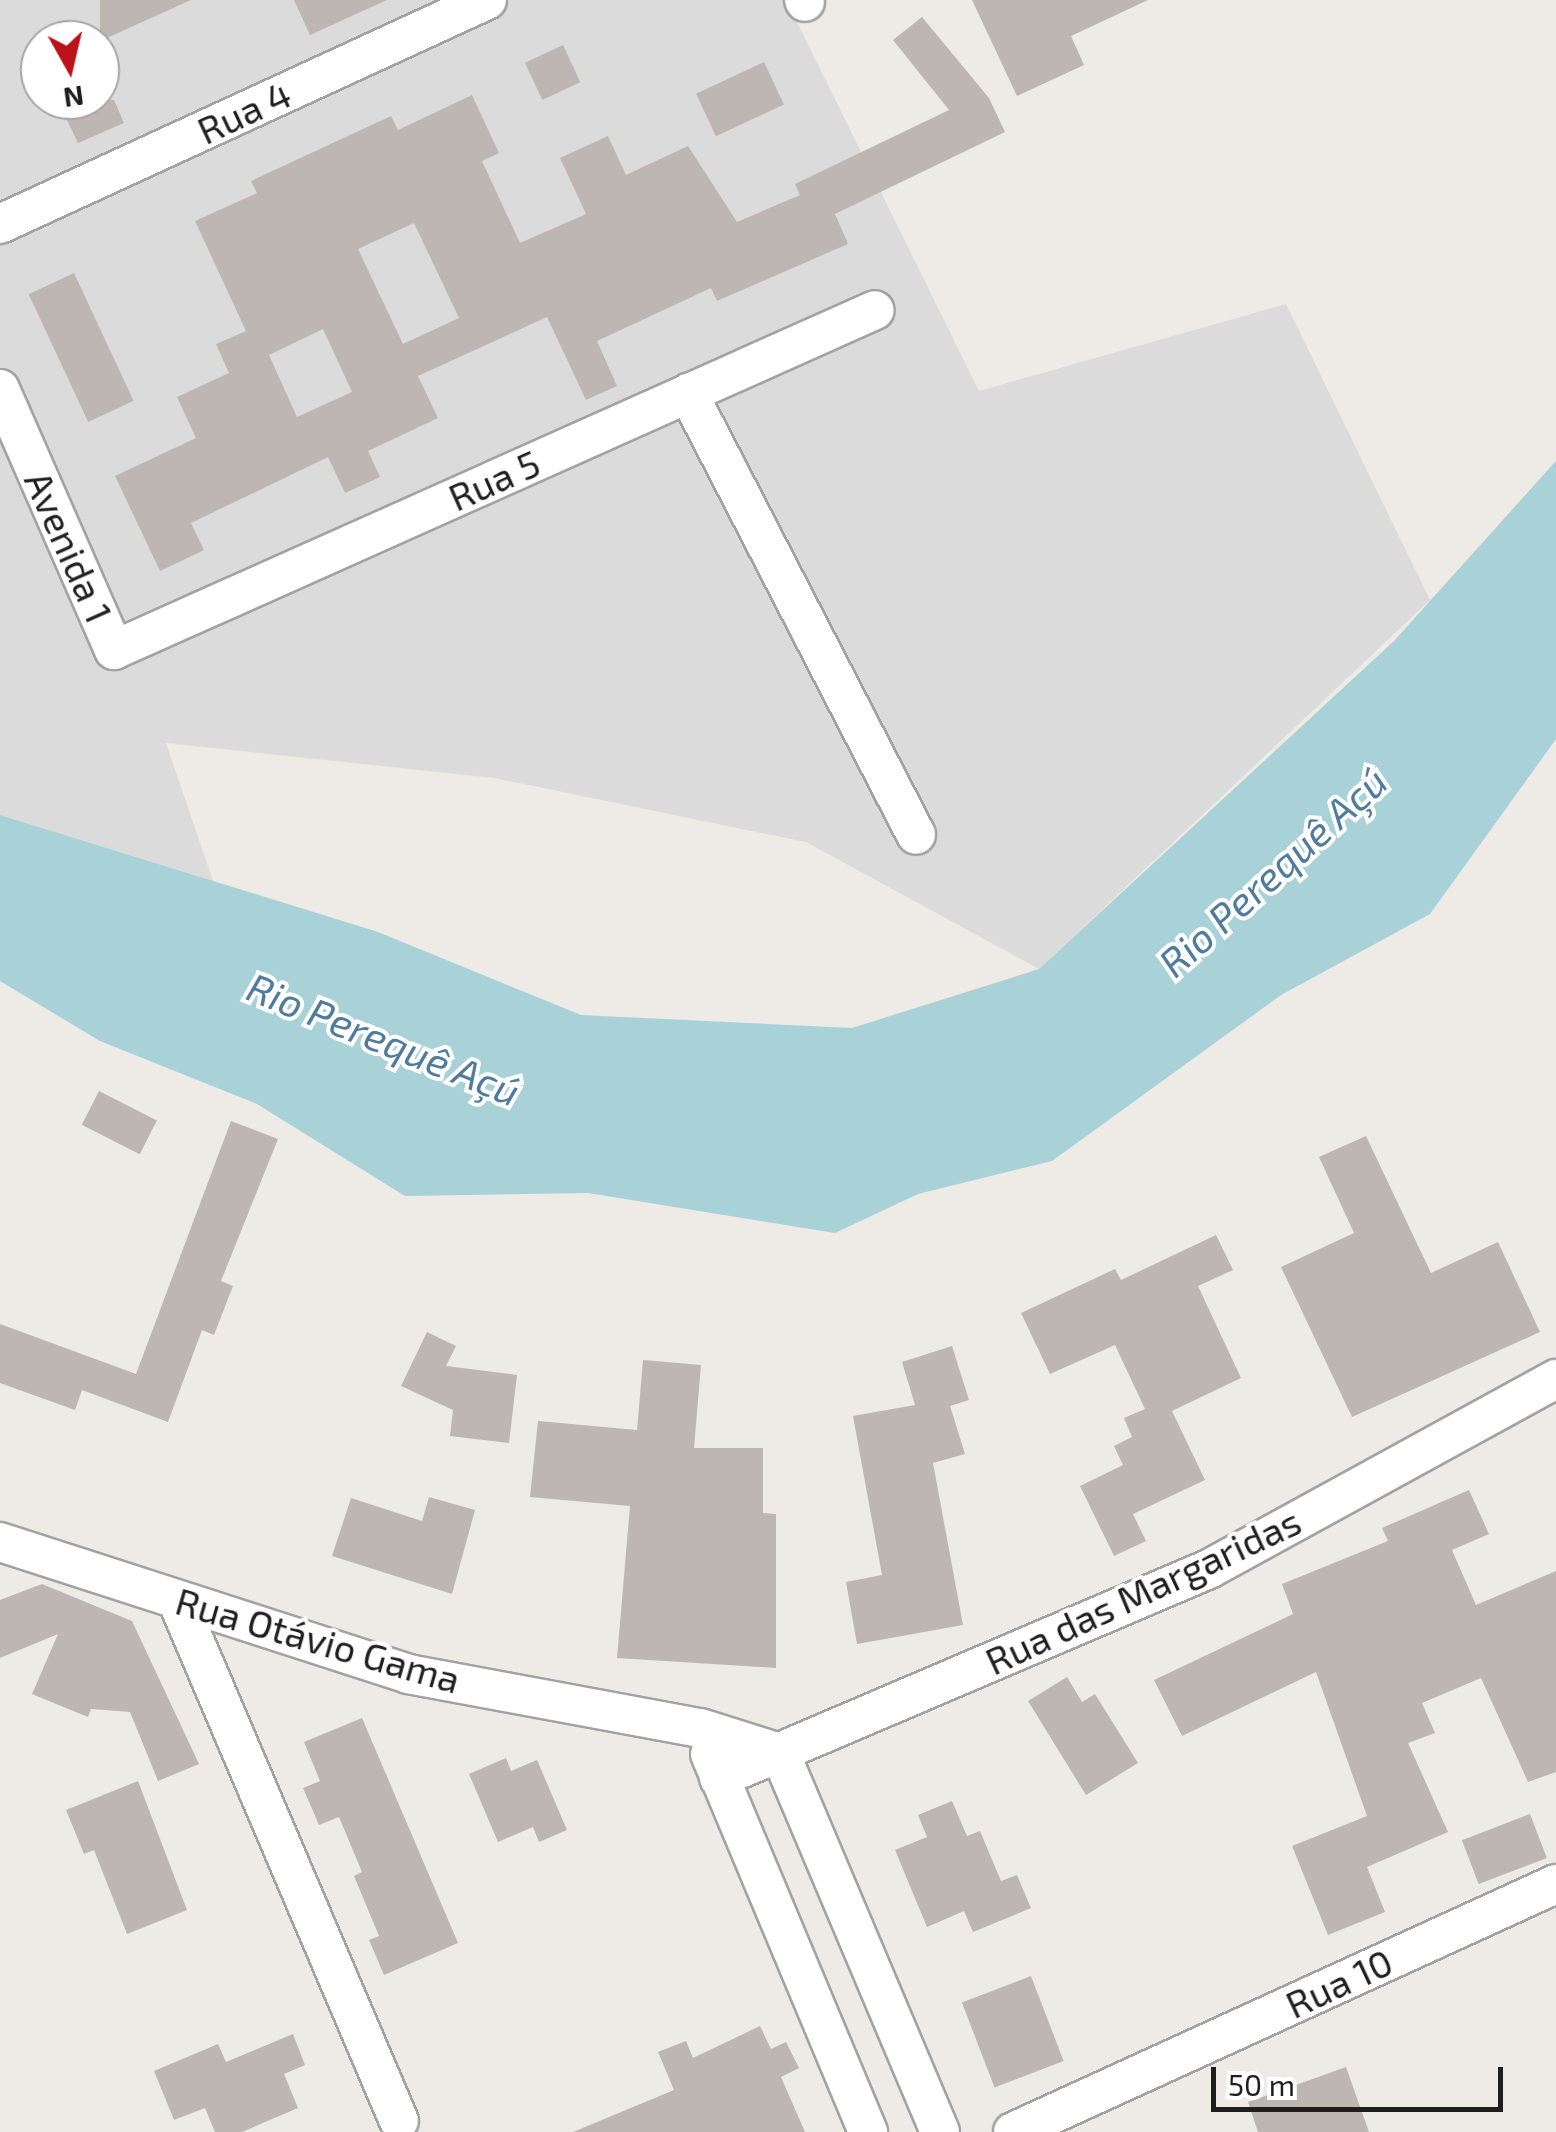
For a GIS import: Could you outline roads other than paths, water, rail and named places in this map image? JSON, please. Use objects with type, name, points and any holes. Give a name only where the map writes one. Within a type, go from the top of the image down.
[{"type":"street","name":"Rua 4","points":[[0,224],[487,0]]},
{"type":"street","name":"Rua 5","points":[[114,650],[875,310]]},
{"type":"street","name":"Avenida 1","points":[[0,389],[114,650]]},
{"type":"street","points":[[688,393],[916,835]]},
{"type":"street","name":"Rua das Margaridas","points":[[719,1778],[1209,1569],[1556,1379]]},
{"type":"street","name":"Rua Otávio Gama","points":[[0,1542],[408,1674],[700,1728],[780,1752]]},
{"type":"street","points":[[177,1600],[400,2121]]},
{"type":"street","points":[[700,1728],[868,2132]]},
{"type":"street","points":[[780,1752],[940,2132]]},
{"type":"street","name":"Rua 10","points":[[1013,2132],[1556,1884]]},
{"type":"water","name":"Rio Perequê Açú","points":[[1556,461],[1556,739],[1430,914],[1281,995],[1052,1161],[918,1194],[835,1233],[588,1193],[405,1196],[257,1104],[100,1041],[0,981],[0,815],[378,932],[581,1015],[852,1028],[1039,969],[1394,641]]}]
